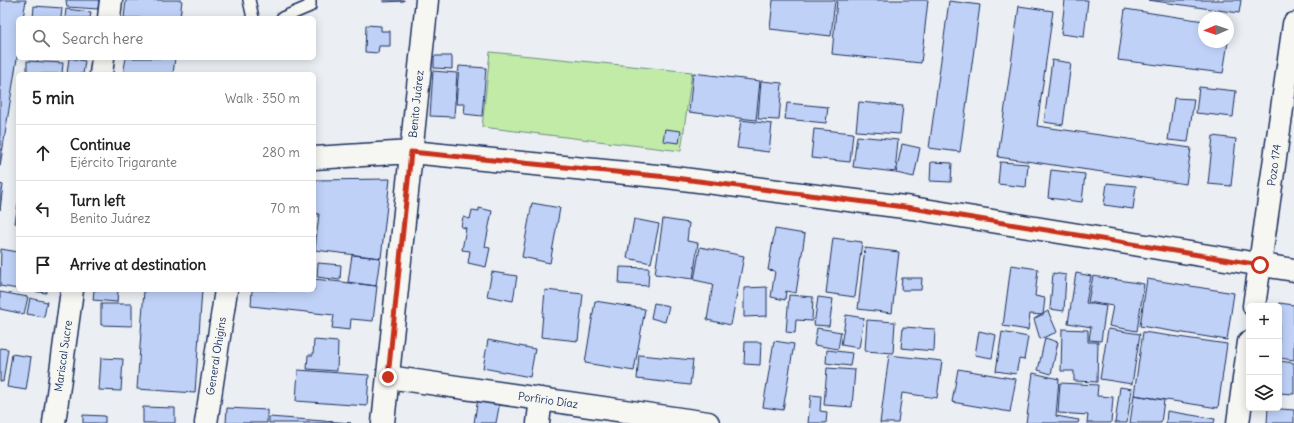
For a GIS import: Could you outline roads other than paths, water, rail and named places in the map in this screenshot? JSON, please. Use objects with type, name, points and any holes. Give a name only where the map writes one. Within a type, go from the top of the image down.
[{"type":"street","points":[[108,16],[111,0]]},
{"type":"street","name":"Benito Juárez","points":[[383,423],[426,0]]},
{"type":"street","name":"Pozo 174","points":[[1254,303],[1294,24]]},
{"type":"street","points":[[101,72],[103,60]]},
{"type":"street","points":[[316,158],[411,152],[667,177],[912,208],[1294,270]]},
{"type":"street","name":"Mariscal Sucre","points":[[54,423],[72,292]]},
{"type":"street","name":"General Ohigins","points":[[206,423],[226,292]]},
{"type":"street","points":[[1238,423],[1246,364]]},
{"type":"street","name":"Porfirio Díaz","points":[[388,377],[708,423]]},
{"type":"street","points":[[538,423],[540,399]]},
{"type":"lane","points":[[249,0],[253,16]]},
{"type":"lane","points":[[287,16],[310,6],[310,0]]}]
